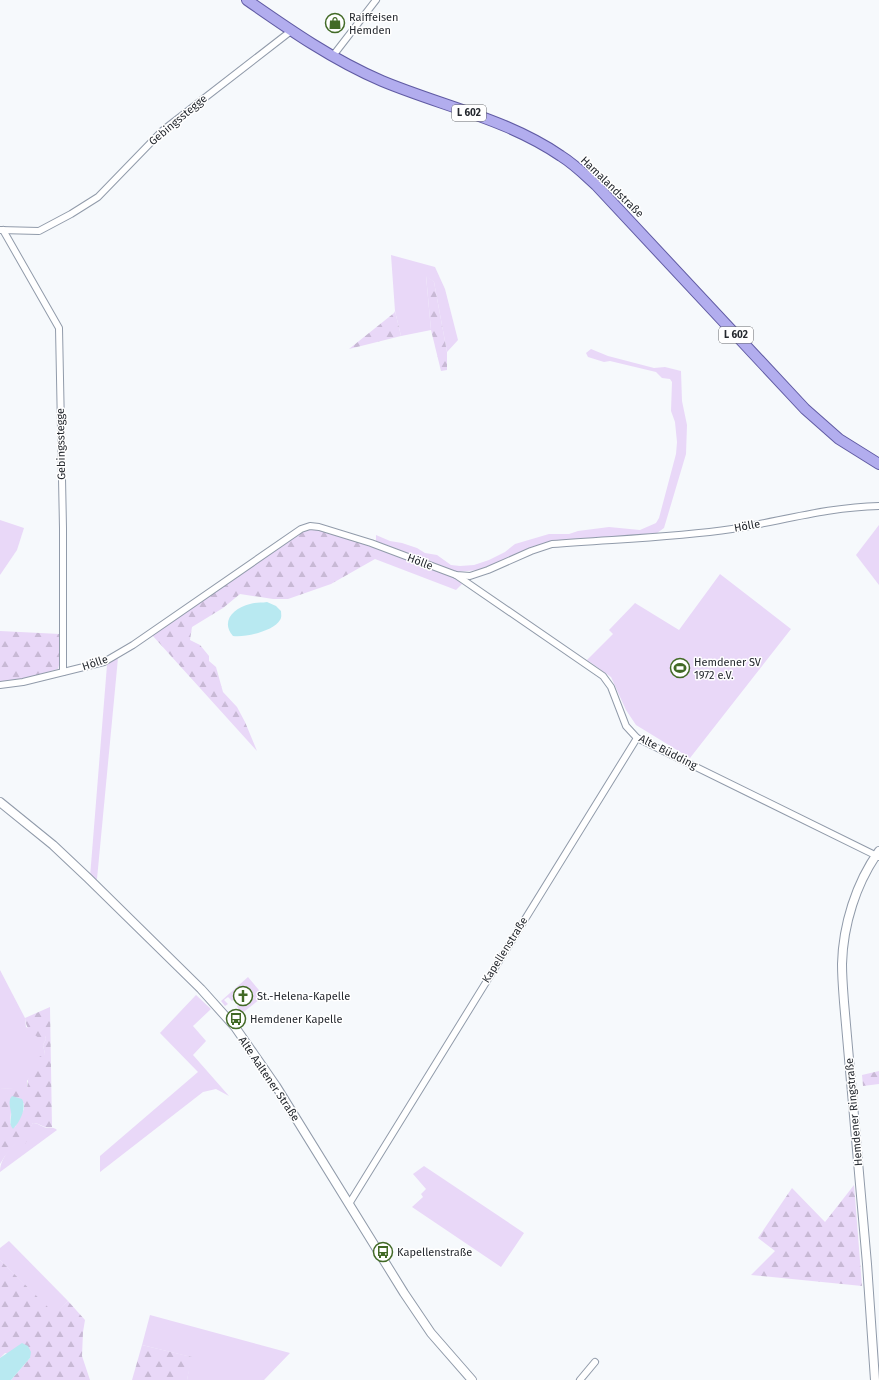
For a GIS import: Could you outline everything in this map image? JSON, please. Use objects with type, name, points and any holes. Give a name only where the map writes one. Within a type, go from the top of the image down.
[{"type":"main road","name":"Hamalandstraße","points":[[247,0],[291,31],[332,57],[383,81],[506,127],[536,140],[562,156],[602,191],[805,409],[839,439],[879,464]]},
{"type":"street","points":[[332,57],[376,0]]},
{"type":"street","name":"Gebingsstegge","points":[[1,230],[39,231],[71,214],[98,197],[162,131],[291,31]]},
{"type":"street","name":"Gebingsstegge","points":[[1,230],[59,328],[63,528],[63,672]]},
{"type":"street","name":"Hölle","points":[[0,685],[23,682],[104,662],[120,653],[301,529],[310,526],[319,527],[371,543],[456,575],[470,576],[552,544],[692,534],[831,510],[879,506]]},
{"type":"street","name":"Alte Büdding","points":[[456,575],[603,676],[611,687],[621,717],[626,726],[637,738],[878,854]]},
{"type":"street","name":"Kapellenstraße","points":[[349,1204],[637,738]]},
{"type":"street","name":"Alte Aaltener Straße","points":[[0,802],[53,845],[88,878],[201,988],[223,1013],[249,1045],[276,1086],[404,1293],[431,1333],[469,1379]]},
{"type":"street","name":"Hemdener Ringstraße","points":[[875,1380],[867,1264],[842,965],[844,939],[851,910],[860,883],[878,854]]},
{"type":"street","points":[[580,1380],[595,1362]]},
{"type":"green space","points":[[391,255],[435,267],[445,289],[458,340],[447,352],[434,282],[426,276],[431,330],[401,336],[395,311]]},
{"type":"green space","points":[[426,275],[434,282],[447,352],[447,370],[441,371],[431,330]]},
{"type":"green space","points":[[395,311],[401,336],[349,349],[394,313]]},
{"type":"green space","points":[[591,349],[608,356],[654,368],[665,367],[681,371],[682,401],[687,425],[686,454],[664,528],[657,533],[574,540],[528,549],[479,570],[456,572],[376,541],[376,535],[390,541],[417,548],[425,553],[437,555],[451,565],[460,566],[474,565],[489,560],[505,552],[515,544],[549,534],[569,534],[578,531],[609,527],[640,530],[656,523],[659,518],[676,454],[677,442],[675,422],[671,411],[672,382],[670,379],[662,378],[656,372],[610,361],[604,362],[588,357],[586,353]]},
{"type":"green space","points":[[0,520],[24,528],[17,550],[0,575]]},
{"type":"green space","points":[[879,525],[879,585],[856,555]]},
{"type":"green space","points":[[311,529],[320,529],[375,548],[375,559],[331,584],[288,599],[273,599],[240,594],[223,608],[192,627],[190,640],[200,645],[209,656],[209,661],[216,667],[223,692],[237,707],[257,751],[152,635],[302,532]]},
{"type":"green space","points":[[375,548],[453,577],[462,584],[456,590],[375,559]]},
{"type":"green space","name":"Hemdener SV 1972 e.V.","points":[[720,574],[791,629],[690,758],[636,725],[626,710],[611,677],[587,660],[613,634],[609,630],[635,603],[679,630]]},
{"type":"green space","points":[[0,631],[60,634],[60,661],[58,669],[23,679],[0,683]]},
{"type":"green space","points":[[118,658],[97,879],[94,881],[90,877],[107,665]]},
{"type":"green space","points":[[0,970],[25,1018],[26,1027],[45,1036],[46,1039],[43,1045],[45,1054],[27,1081],[27,1090],[0,1088]]},
{"type":"green space","points":[[248,977],[264,996],[236,1018],[230,1012],[234,1009],[237,1012],[239,1011],[237,1006],[239,1004],[238,1002],[241,1002],[252,994],[248,989],[246,991],[244,990],[236,997],[238,999],[236,1000],[235,998],[232,1001],[228,997],[224,1000],[228,1004],[225,1006],[221,1001]]},
{"type":"green space","points":[[196,995],[211,1009],[193,1026],[206,1041],[193,1055],[229,1096],[216,1089],[203,1092],[100,1172],[100,1156],[198,1072],[160,1033]]},
{"type":"green space","points":[[50,1007],[52,1127],[46,1127],[33,1123],[30,1128],[31,1134],[25,1144],[16,1143],[0,1164],[0,1088],[27,1089],[29,1071],[35,1059],[45,1054],[43,1045],[46,1039],[45,1036],[39,1038],[33,1034],[27,1027],[25,1018]],"holes":[[[24,1103],[24,1109],[15,1127],[10,1123],[11,1112]]]},
{"type":"green space","points":[[879,1071],[879,1084],[863,1086],[862,1075]]},
{"type":"green space","points":[[33,1123],[57,1130],[0,1172],[1,1165],[8,1152]]},
{"type":"green space","points":[[424,1166],[524,1233],[501,1267],[412,1207],[423,1197],[421,1194],[426,1189],[413,1174]]},
{"type":"green space","points":[[854,1185],[862,1286],[751,1275],[775,1251],[758,1238],[792,1188],[825,1222]]},
{"type":"green space","points":[[9,1241],[68,1301],[55,1315],[0,1260],[0,1248]]},
{"type":"green space","points":[[0,1260],[55,1314],[68,1301],[85,1320],[82,1356],[90,1380],[11,1380],[30,1358],[5,1353],[0,1358]]},
{"type":"green space","points":[[150,1315],[290,1353],[264,1380],[187,1380],[191,1357],[142,1345]]},
{"type":"green space","points":[[142,1345],[192,1357],[187,1380],[132,1380]]},
{"type":"water","points":[[267,602],[276,606],[281,611],[281,618],[277,624],[258,633],[244,636],[233,636],[229,630],[228,620],[234,612],[252,603]]},
{"type":"water","points":[[12,1096],[22,1099],[24,1106],[20,1119],[13,1129],[10,1123],[10,1099]]},
{"type":"water","points":[[22,1343],[28,1346],[31,1352],[30,1358],[11,1380],[0,1380],[0,1358]]},
{"type":"place","name":"Raiffeisen Hemden","points":[[335,23]]},
{"type":"place","name":"Hemdener SV 1972 e.V.","points":[[680,668]]},
{"type":"place","name":"St.-Helena-Kapelle","points":[[243,996]]},
{"type":"place","name":"Hemdener Kapelle","points":[[236,1019]]},
{"type":"place","name":"Kapellenstraße","points":[[383,1252]]}]
